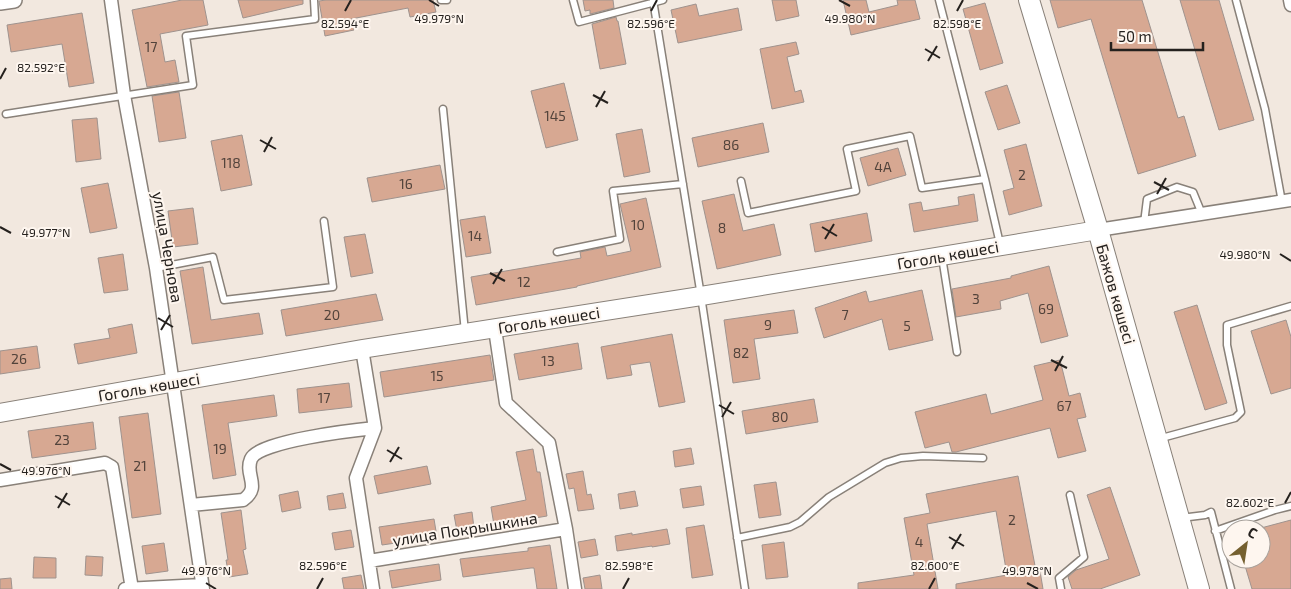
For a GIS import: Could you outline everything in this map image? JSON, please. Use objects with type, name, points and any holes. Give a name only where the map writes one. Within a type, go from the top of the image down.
[{"type":"main road","name":"Бажов көшесі","points":[[1029,0],[1098,230],[1199,589]]},
{"type":"main road","name":"Гоголь көшесі","points":[[0,413],[362,350],[1098,230]]},
{"type":"street","name":"улица Чернова","points":[[111,0],[124,95],[156,268],[203,587]]},
{"type":"street","points":[[1290,0],[1291,5]]},
{"type":"street","points":[[1098,230],[1287,201]]},
{"type":"street","points":[[495,329],[506,403],[549,443],[566,529],[575,589]]},
{"type":"street","points":[[362,350],[376,428],[356,478],[373,589]]},
{"type":"street","points":[[191,506],[243,500],[249,496],[253,486],[250,465],[251,457],[260,450],[312,436],[376,428]]},
{"type":"street","points":[[0,480],[105,463],[112,467],[132,589]]},
{"type":"street","name":"улица Покрышкина","points":[[369,561],[566,529]]},
{"type":"street","points":[[124,589],[203,587]]},
{"type":"lane","points":[[6,114],[193,85],[186,36],[315,19],[314,0]]},
{"type":"lane","points":[[441,0],[447,0]]},
{"type":"lane","points":[[573,0],[579,22],[653,1],[663,0]]},
{"type":"lane","points":[[938,0],[985,179],[1000,246]]},
{"type":"lane","points":[[1236,0],[1287,201]]},
{"type":"lane","points":[[653,1],[702,296],[745,589]]},
{"type":"lane","points":[[443,109],[465,333]]},
{"type":"lane","points":[[741,181],[748,213],[856,191],[847,149],[910,136],[922,188],[985,179]]},
{"type":"lane","points":[[557,252],[620,239],[613,191],[683,184]]},
{"type":"lane","points":[[1143,224],[1147,199],[1177,187],[1193,192],[1202,214]]},
{"type":"lane","points":[[156,268],[213,257],[224,300],[333,287],[324,221]]},
{"type":"lane","points":[[941,256],[957,352]]},
{"type":"lane","points":[[1157,439],[1235,418],[1241,412],[1227,345],[1227,325],[1291,306]]},
{"type":"lane","points":[[737,538],[790,527],[800,522],[829,497],[885,463],[901,458],[923,456],[983,458]]},
{"type":"lane","points":[[1061,589],[1059,578],[1084,557],[1070,496]]},
{"type":"lane","points":[[1215,531],[1291,506]]},
{"type":"lane","points":[[1179,519],[1205,515],[1211,512],[1231,589]]},
{"type":"building","points":[[182,0],[203,0],[208,25],[160,34],[165,62],[175,60],[179,82],[147,87],[132,10]]},
{"type":"building","points":[[238,0],[303,0],[303,4],[243,18]]},
{"type":"building","points":[[433,0],[436,12],[410,17],[408,8],[351,19],[354,30],[325,36],[319,1]]},
{"type":"building","points":[[583,0],[613,0],[614,8],[590,14],[590,10],[585,11]]},
{"type":"building","points":[[772,0],[796,0],[799,16],[776,21]]},
{"type":"building","points":[[843,0],[866,0],[869,12],[898,5],[897,0],[915,0],[920,19],[851,35]]},
{"type":"building","points":[[1050,0],[1142,0],[1178,118],[1184,116],[1196,156],[1138,174],[1091,19],[1058,28]]},
{"type":"building","points":[[1180,0],[1219,0],[1254,120],[1219,130]]},
{"type":"building","points":[[985,3],[1003,63],[980,70],[963,9]]},
{"type":"building","points":[[696,4],[699,16],[738,8],[742,30],[678,43],[671,10]]},
{"type":"building","points":[[82,13],[94,83],[69,87],[62,44],[11,52],[7,25]]},
{"type":"building","points":[[616,17],[626,64],[600,69],[592,24]]},
{"type":"building","points":[[796,42],[799,54],[787,57],[795,92],[801,90],[804,102],[772,109],[760,49]]},
{"type":"building","points":[[564,83],[578,140],[546,148],[531,91]]},
{"type":"building","points":[[1007,85],[1020,123],[998,130],[985,92]]},
{"type":"building","points":[[179,92],[186,138],[159,142],[152,96]]},
{"type":"building","points":[[97,118],[101,159],[76,162],[72,120]]},
{"type":"building","points":[[763,123],[769,152],[698,167],[692,138]]},
{"type":"building","points":[[642,129],[650,172],[624,177],[616,134]]},
{"type":"building","points":[[242,135],[252,185],[221,191],[211,141]]},
{"type":"building","points":[[1026,144],[1042,206],[1009,215],[1003,191],[1014,188],[1004,150]]},
{"type":"building","points":[[898,148],[906,175],[868,186],[860,158]]},
{"type":"building","points":[[440,165],[445,189],[372,202],[367,178]]},
{"type":"building","points":[[108,183],[117,228],[90,233],[81,188]]},
{"type":"building","points":[[734,194],[743,231],[774,224],[781,255],[717,269],[702,201]]},
{"type":"building","points":[[974,194],[978,221],[914,232],[909,204],[921,202],[923,211],[959,205],[958,197]]},
{"type":"building","points":[[646,198],[661,267],[577,287],[476,305],[471,277],[581,258],[580,252],[605,247],[607,256],[631,251],[620,204]]},
{"type":"building","points":[[193,208],[198,244],[173,247],[168,211]]},
{"type":"building","points":[[867,213],[872,241],[815,252],[810,224]]},
{"type":"building","points":[[485,216],[491,253],[466,257],[460,220]]},
{"type":"building","points":[[365,234],[373,273],[351,277],[344,237]]},
{"type":"building","points":[[123,254],[128,290],[104,293],[98,258]]},
{"type":"building","points":[[1049,266],[1068,336],[1041,343],[1028,293],[1000,301],[1001,309],[956,317],[952,289],[1011,278],[1011,276]]},
{"type":"building","points":[[203,267],[211,320],[259,313],[263,334],[192,344],[180,271]]},
{"type":"building","points":[[922,290],[933,340],[889,350],[882,319],[824,338],[815,308],[866,291],[869,302]]},
{"type":"building","points":[[376,294],[383,320],[286,336],[281,310]]},
{"type":"building","points":[[1197,305],[1227,403],[1205,410],[1174,312]]},
{"type":"building","points":[[794,310],[798,333],[754,339],[760,379],[733,383],[724,320]]},
{"type":"building","points":[[1286,320],[1291,337],[1291,388],[1271,394],[1251,331]]},
{"type":"building","points":[[132,324],[137,353],[78,364],[74,344],[110,338],[108,329]]},
{"type":"building","points":[[672,334],[685,402],[659,407],[650,362],[630,365],[632,375],[607,379],[601,347]]},
{"type":"building","points":[[578,343],[582,369],[519,380],[514,354]]},
{"type":"building","points":[[37,346],[40,368],[0,374],[0,351]]},
{"type":"building","points":[[490,355],[494,380],[384,397],[380,372]]},
{"type":"building","points":[[1060,360],[1069,396],[1080,393],[1086,417],[1077,419],[1086,451],[1058,458],[1050,428],[956,452],[952,452],[949,442],[925,448],[915,412],[986,394],[991,414],[1043,400],[1034,366]]},
{"type":"building","points":[[349,383],[352,407],[299,413],[297,389]]},
{"type":"building","points":[[274,395],[277,416],[228,423],[236,475],[213,479],[202,405]]},
{"type":"building","points":[[814,399],[818,422],[746,434],[742,411]]},
{"type":"building","points":[[148,413],[161,514],[132,518],[119,417]]},
{"type":"building","points":[[93,422],[96,449],[32,458],[28,431]]},
{"type":"building","points":[[691,448],[694,464],[675,467],[673,451]]},
{"type":"building","points":[[533,449],[537,472],[540,472],[547,516],[494,525],[491,507],[526,500],[516,452]]},
{"type":"building","points":[[427,466],[431,484],[378,494],[374,476]]},
{"type":"building","points":[[583,471],[587,495],[591,494],[594,509],[578,511],[574,488],[569,489],[566,474]]},
{"type":"building","points":[[1018,476],[1036,571],[1040,571],[1043,589],[956,589],[956,584],[1007,575],[996,511],[927,524],[938,589],[858,589],[858,583],[914,575],[904,518],[930,513],[926,494]]},
{"type":"building","points":[[776,482],[781,515],[759,518],[754,485]]},
{"type":"building","points":[[701,486],[704,505],[683,508],[680,489]]},
{"type":"building","points":[[1110,487],[1140,575],[1100,589],[1072,589],[1068,577],[1076,570],[1109,559],[1087,495]]},
{"type":"building","points":[[298,491],[301,508],[282,512],[279,495]]},
{"type":"building","points":[[635,491],[638,506],[620,509],[618,494]]},
{"type":"building","points":[[343,493],[346,508],[329,510],[327,496]]},
{"type":"building","points":[[241,510],[246,549],[243,550],[248,574],[229,577],[221,513]]},
{"type":"building","points":[[472,512],[474,528],[457,531],[454,515]]},
{"type":"building","points":[[434,519],[437,537],[382,545],[379,527]]},
{"type":"building","points":[[1291,520],[1291,589],[1252,589],[1246,569],[1271,569],[1271,525]]},
{"type":"building","points":[[704,525],[713,575],[692,578],[686,528]]},
{"type":"building","points":[[667,529],[670,544],[617,551],[615,536]]},
{"type":"building","points":[[351,530],[354,547],[335,550],[332,533]]},
{"type":"building","points":[[595,539],[598,555],[581,558],[578,542]]},
{"type":"building","points":[[784,542],[788,577],[766,579],[762,545]]},
{"type":"building","points":[[164,543],[168,571],[146,574],[142,546]]},
{"type":"building","points":[[550,545],[557,589],[537,589],[534,568],[463,577],[460,559],[528,551],[528,548]]},
{"type":"building","points":[[86,556],[103,557],[102,576],[85,575]]},
{"type":"building","points":[[34,557],[56,558],[56,578],[33,578]]},
{"type":"building","points":[[439,564],[441,580],[392,588],[389,571]]},
{"type":"building","points":[[361,575],[364,589],[344,589],[342,578]]},
{"type":"building","points":[[600,575],[602,589],[585,589],[583,578]]},
{"type":"building","points":[[11,578],[12,589],[0,589],[0,579]]}]
